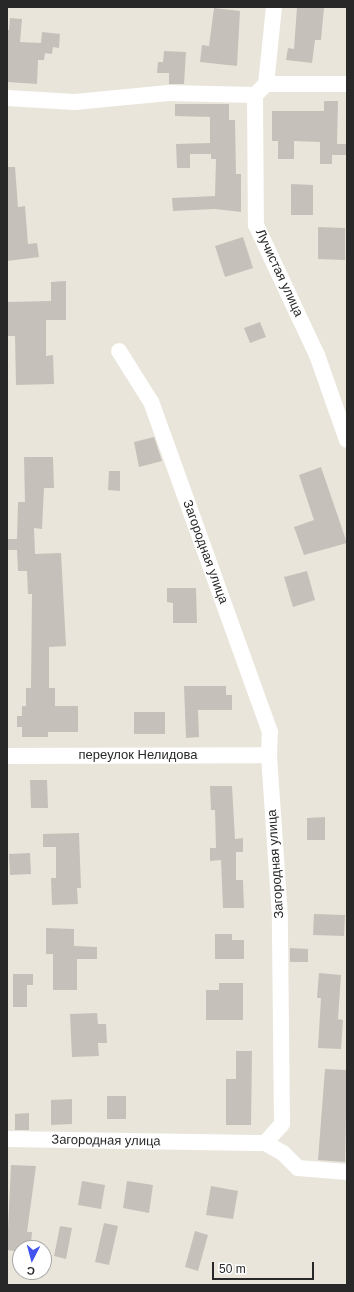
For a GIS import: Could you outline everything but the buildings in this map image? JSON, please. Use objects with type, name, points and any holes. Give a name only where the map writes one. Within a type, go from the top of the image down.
[{"type":"street","points":[[7,98],[75,102],[169,93],[255,95],[266,84],[274,7]]},
{"type":"street","points":[[266,84],[347,84]]},
{"type":"street","name":"Лучистая улица","points":[[255,95],[256,224],[317,355],[347,440]]},
{"type":"street","name":"Загородная улица","points":[[7,1139],[265,1143],[282,1124],[280,917],[269,755],[270,732],[151,402],[119,351]]},
{"type":"street","name":"переулок Нелидова","points":[[7,756],[269,755]]},
{"type":"street","points":[[265,1143],[283,1153],[298,1168],[347,1172]]}]
